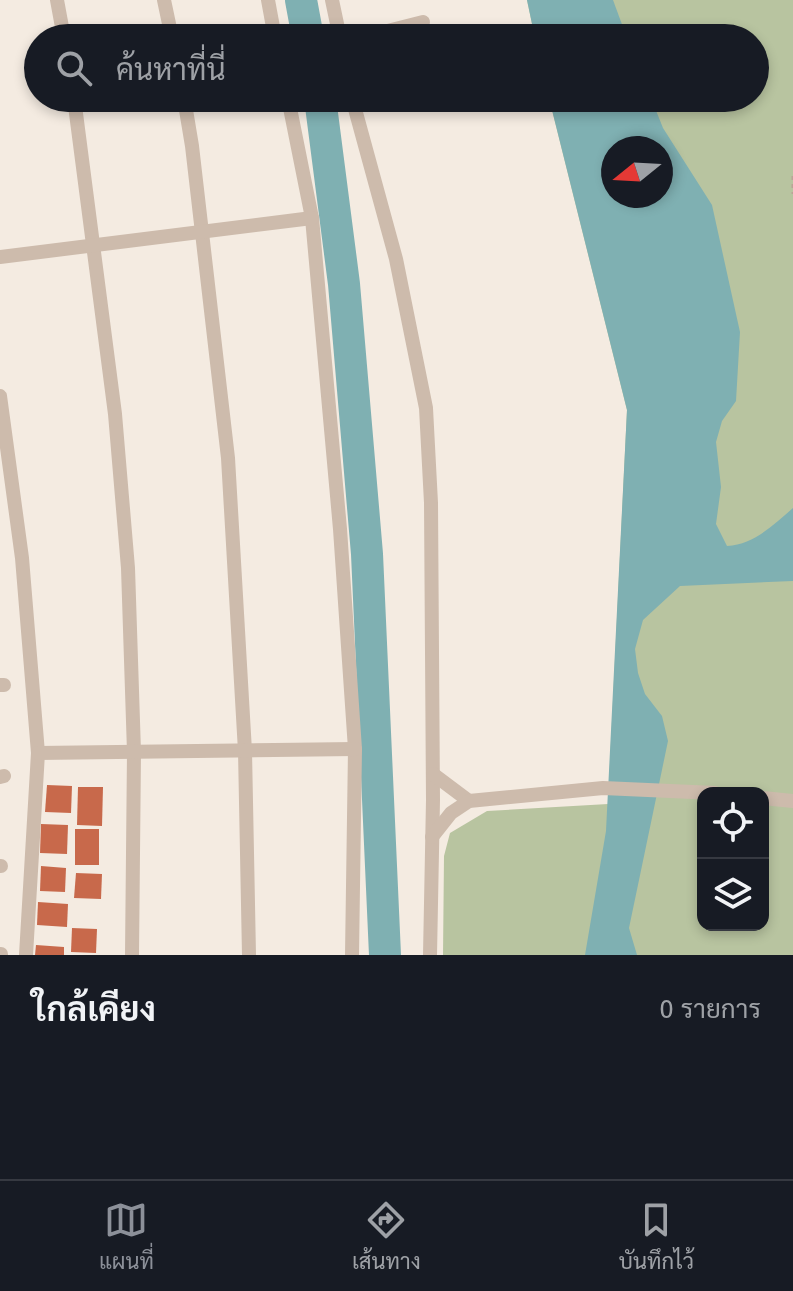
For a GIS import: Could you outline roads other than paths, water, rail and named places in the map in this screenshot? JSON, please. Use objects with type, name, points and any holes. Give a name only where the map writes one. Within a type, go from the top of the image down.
[{"type":"street","points":[[57,0],[61,24]]},
{"type":"street","points":[[164,0],[169,24]]},
{"type":"street","points":[[268,0],[272,24]]},
{"type":"street","points":[[332,0],[337,24]]},
{"type":"street","points":[[415,24],[423,22]]},
{"type":"street","points":[[76,112],[115,414],[128,568],[134,752],[132,955]]},
{"type":"street","points":[[186,112],[228,458],[245,751],[249,955]]},
{"type":"street","points":[[291,112],[312,218],[355,749],[352,955]]},
{"type":"street","points":[[356,112],[396,259],[426,408],[431,503],[433,774],[430,955]]},
{"type":"street","points":[[0,257],[312,218]]},
{"type":"street","points":[[0,396],[22,558],[38,753],[26,955]]},
{"type":"street","points":[[38,753],[355,749]]},
{"type":"street","points":[[433,774],[469,801]]},
{"type":"street","points":[[432,837],[451,813],[469,801],[603,788],[697,791]]},
{"type":"street","points":[[769,799],[793,801]]},
{"type":"water","points":[[527,0],[613,0],[622,24],[532,24]]},
{"type":"water","points":[[552,112],[657,112],[668,136],[601,136],[601,208],[673,208],[673,144],[712,205],[740,332],[736,401],[722,421],[716,442],[721,487],[716,524],[727,546],[737,544],[763,533],[793,508],[793,581],[680,586],[643,620],[635,649],[638,673],[645,694],[662,716],[668,741],[629,928],[637,955],[585,955],[606,831],[627,410]]},
{"type":"waterway","points":[[301,0],[305,24]]},
{"type":"waterway","points":[[322,112],[344,284],[367,554],[385,955]]}]
